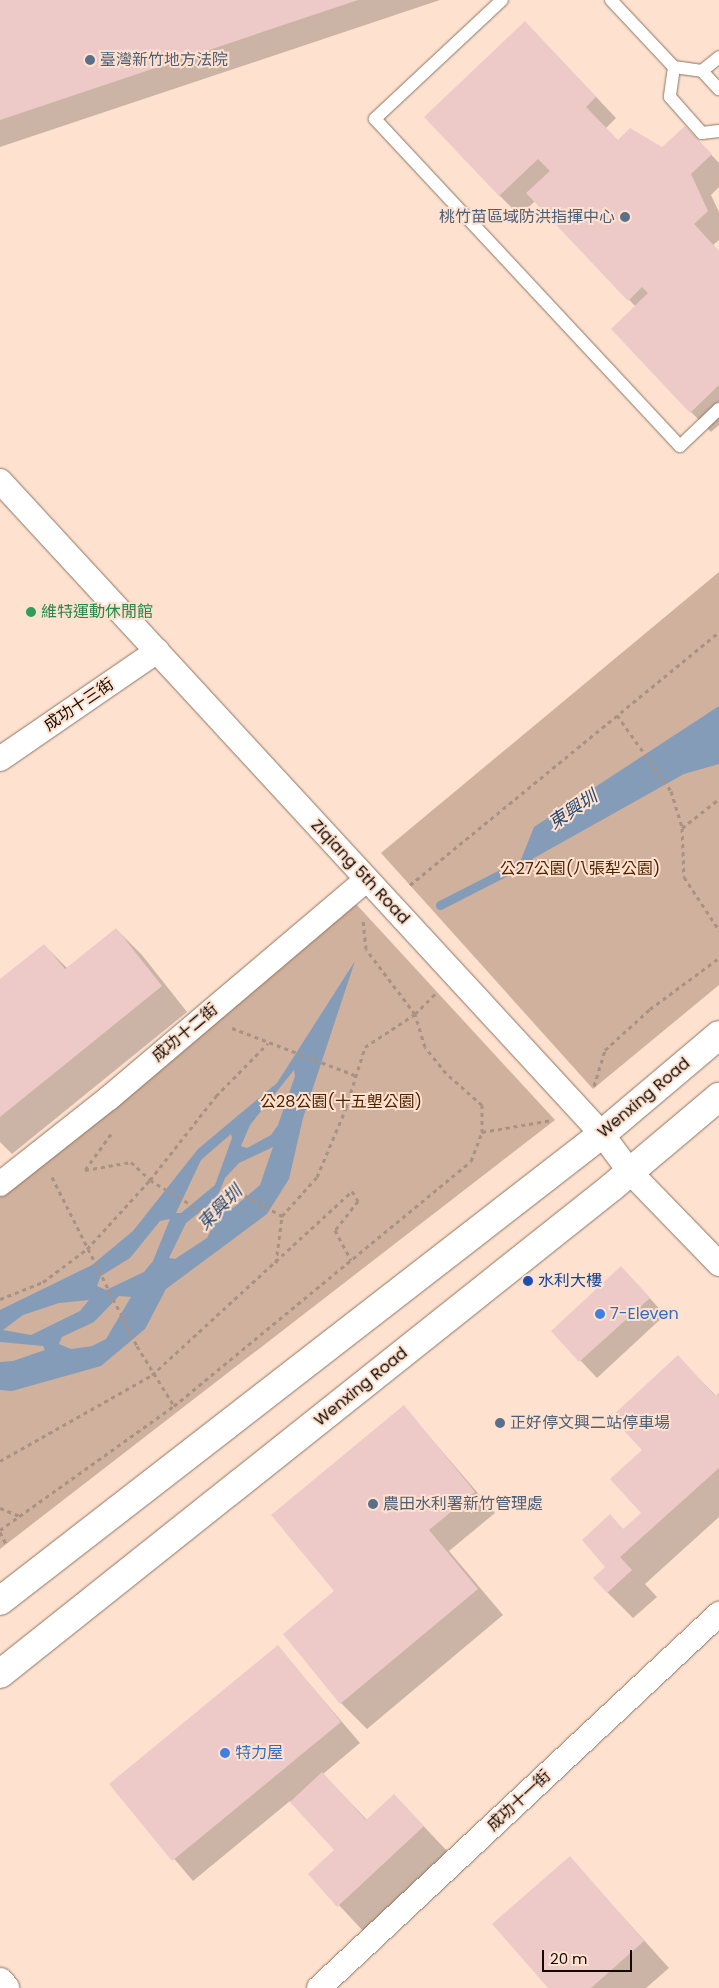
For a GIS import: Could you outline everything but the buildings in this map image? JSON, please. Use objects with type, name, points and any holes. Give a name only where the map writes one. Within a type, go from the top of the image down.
[{"type":"street","name":"Ziqiang 5th Road","points":[[0,480],[602,1134],[630,1172],[719,1264]]},
{"type":"street","name":"成功十三街","points":[[0,759],[157,651]]},
{"type":"street","name":"成功十二街","points":[[0,1184],[109,1098],[368,879]]},
{"type":"street","name":"Wenxing Road","points":[[0,1601],[602,1134],[719,1035]]},
{"type":"street","name":"Wenxing Road","points":[[0,1674],[630,1172],[719,1098]]},
{"type":"street","name":"成功十一街","points":[[319,1988],[719,1614]]},
{"type":"street","points":[[0,1982],[4,1988]]},
{"type":"lane","points":[[502,0],[375,119],[680,446],[719,409]]},
{"type":"lane","points":[[611,0],[674,67],[702,71],[719,89]]},
{"type":"lane","points":[[702,71],[719,56]]},
{"type":"lane","points":[[674,67],[670,97],[702,133],[719,131]]},
{"type":"path","points":[[6,1544],[0,1531],[174,1406],[471,1161],[482,1132],[482,1105],[446,1073],[425,1047],[416,1014],[366,949],[362,908],[368,879],[410,885],[719,632]]},
{"type":"path","points":[[618,715],[671,790],[682,828],[684,877],[719,930]]},
{"type":"path","points":[[682,828],[719,799]]},
{"type":"path","points":[[593,1089],[605,1050],[650,1010],[719,958]]},
{"type":"path","points":[[276,1264],[282,1216],[316,1177],[357,1076],[365,1047],[416,1014],[436,992]]},
{"type":"path","points":[[203,1017],[268,1043],[283,1046],[357,1076]]},
{"type":"path","points":[[0,1299],[43,1282],[87,1249],[150,1180],[216,1096],[268,1043]]},
{"type":"path","points":[[109,1098],[125,1113],[85,1170],[131,1162],[150,1180],[210,1216],[230,1187],[282,1216]]},
{"type":"path","points":[[482,1132],[555,1120]]},
{"type":"path","points":[[33,1157],[56,1181],[87,1249],[136,1346],[174,1406]]},
{"type":"path","points":[[0,1461],[152,1374],[217,1313],[276,1264],[352,1191],[358,1201],[335,1230],[351,1260]]},
{"type":"path","points":[[0,1508],[21,1516]]},
{"type":"green space","name":"公27公園(八張犁公園)","points":[[719,572],[719,985],[593,1089],[381,853]]},
{"type":"green space","name":"公28公園(十五塱公園)","points":[[356,904],[555,1120],[0,1549],[0,1193]]},
{"type":"water","points":[[719,706],[719,764],[684,774],[518,867],[534,827]]},
{"type":"water","points":[[355,961],[303,1118],[289,1179],[267,1214],[166,1289],[145,1329],[101,1366],[12,1391],[0,1390],[0,1362],[13,1361],[45,1350],[43,1346],[0,1342],[0,1310],[92,1265],[133,1231],[198,1149],[277,1083]],"holes":[[[294,1070],[295,1076],[278,1125],[271,1135],[247,1148],[241,1146],[250,1125]],[[231,1134],[232,1138],[215,1185],[181,1213],[176,1213],[201,1160]],[[273,1147],[260,1185],[233,1208],[217,1198],[225,1178],[239,1163]],[[206,1207],[217,1218],[207,1238],[175,1259],[169,1258],[186,1223]],[[170,1219],[153,1261],[144,1272],[106,1290],[97,1286],[101,1276],[130,1258],[160,1221]],[[119,1296],[131,1297],[106,1339],[92,1346],[71,1349],[59,1344],[62,1337],[94,1322]],[[89,1300],[80,1311],[31,1335],[3,1330],[23,1315],[59,1303]]]},
{"type":"waterway","name":"東興圳","points":[[440,905],[528,860]]},
{"type":"place","name":"臺灣新竹地方法院","points":[[90,60]]},
{"type":"place","name":"桃竹苗區域防洪指揮中心","points":[[625,217]]},
{"type":"place","name":"維特運動休閒館","points":[[31,612]]},
{"type":"place","name":"水利大樓","points":[[528,1281]]},
{"type":"place","name":"7-Eleven","points":[[600,1314]]},
{"type":"place","name":"正好停文興二站停車場","points":[[500,1423]]},
{"type":"place","name":"農田水利署新竹管理處","points":[[373,1504]]},
{"type":"place","name":"特力屋","points":[[225,1753]]}]
